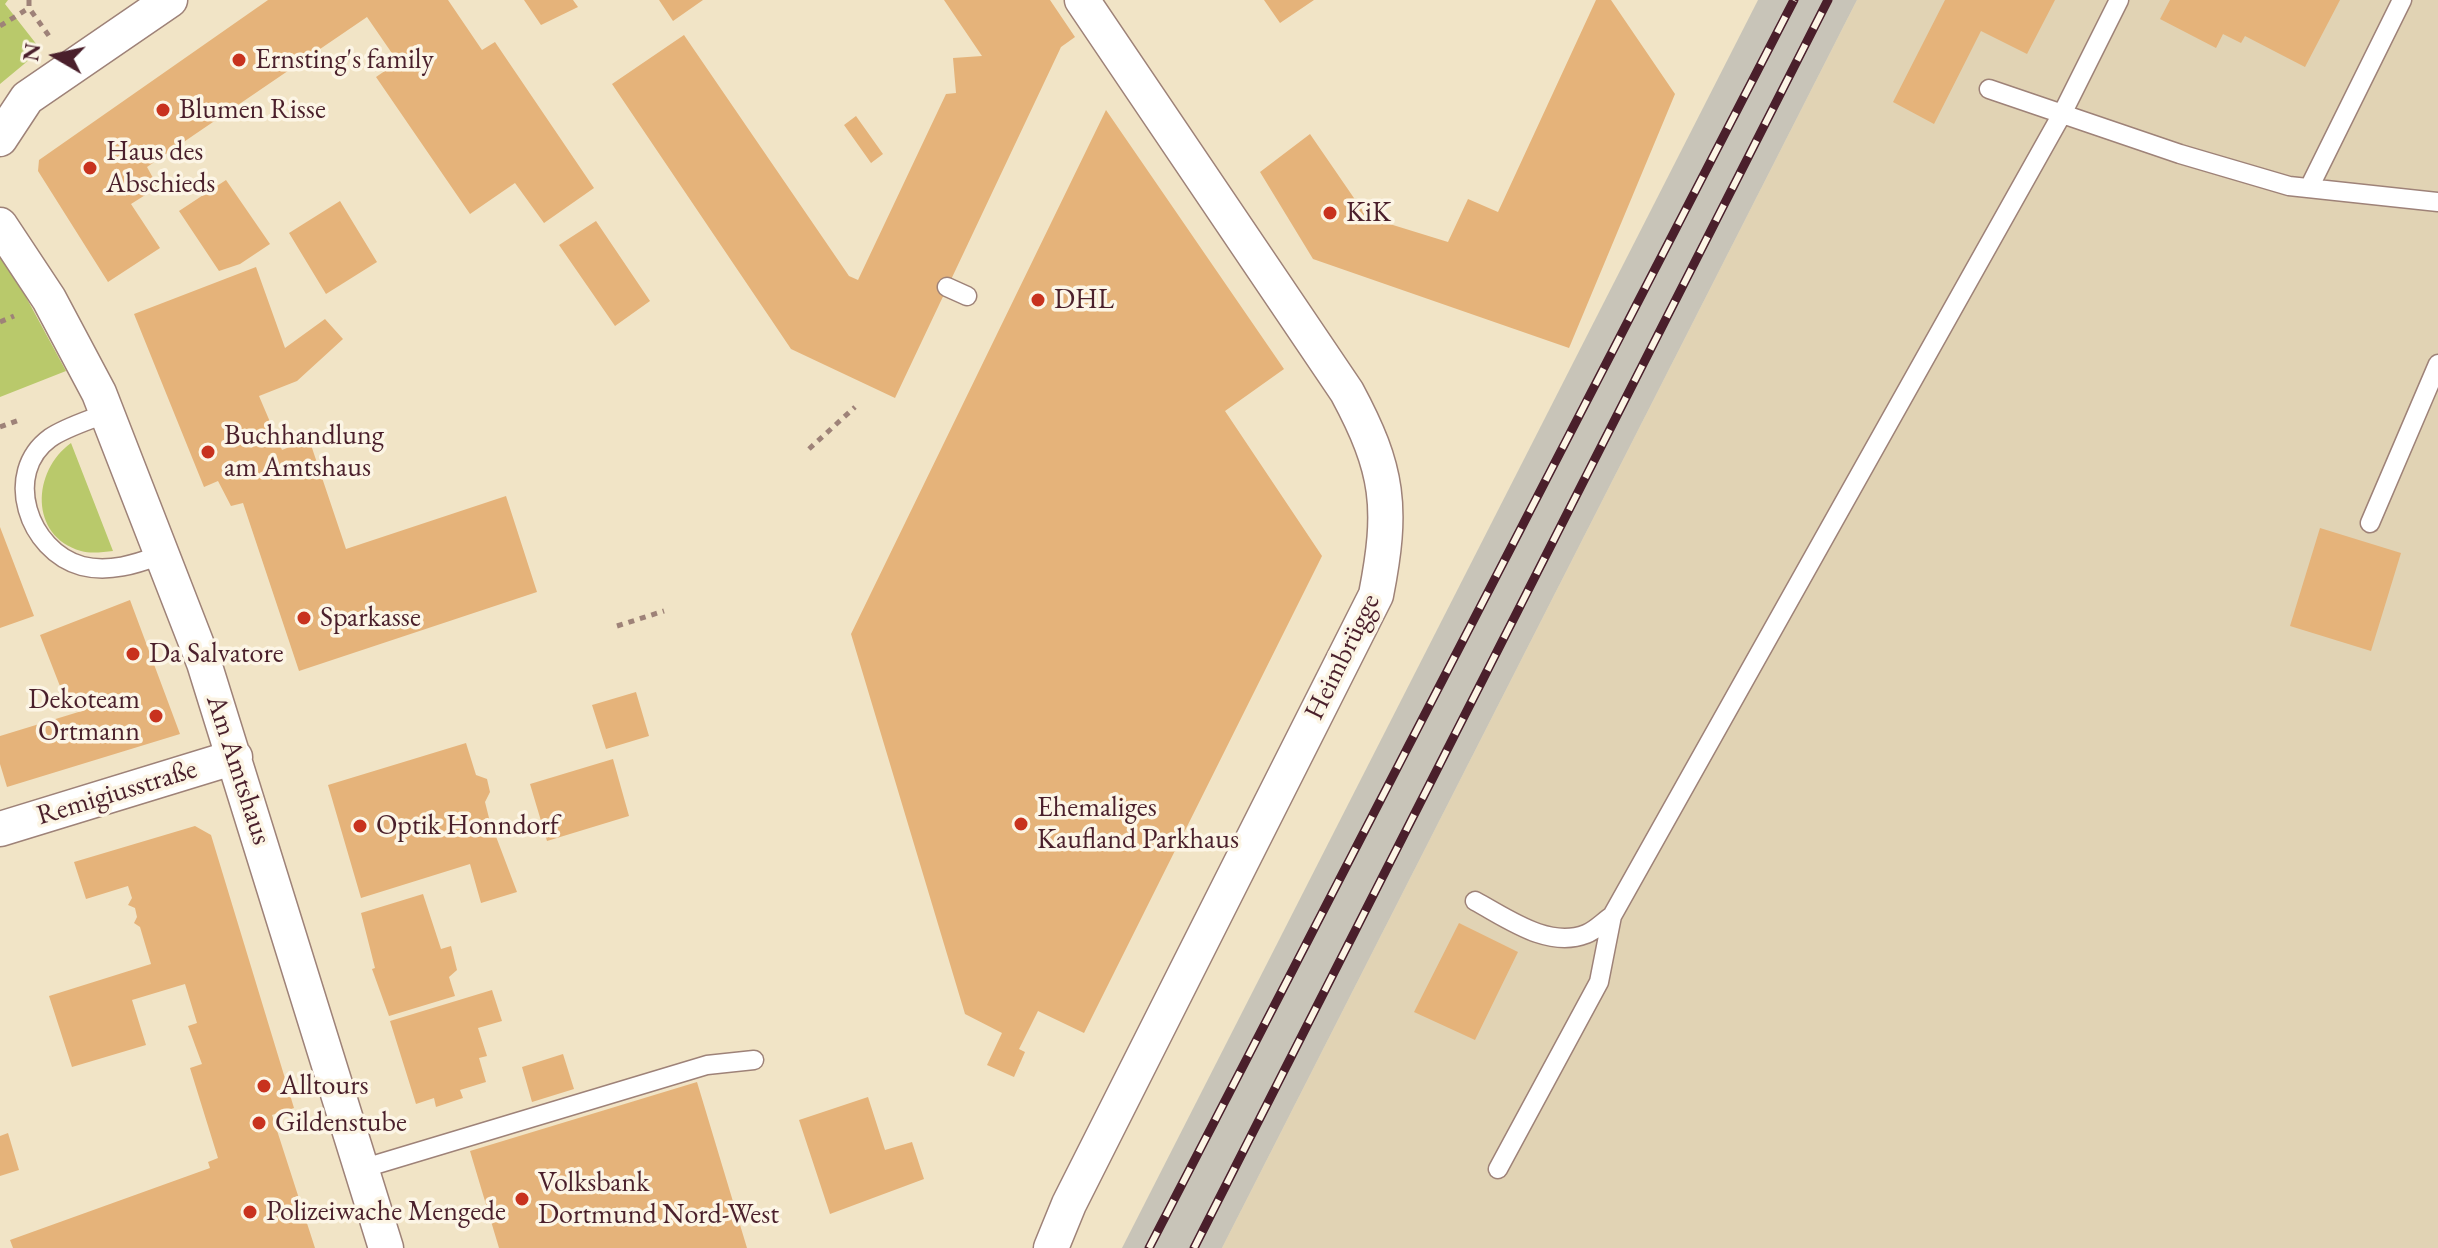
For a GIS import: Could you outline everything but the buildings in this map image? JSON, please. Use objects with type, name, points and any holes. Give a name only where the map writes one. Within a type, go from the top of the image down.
[{"type":"street","points":[[0,138],[27,98],[170,0]]},
{"type":"street","name":"Heimbrügge","points":[[1051,1248],[1069,1204],[1376,595],[1387,541],[1387,493],[1370,435],[1347,392],[1082,0]]},
{"type":"street","name":"Am Amtshaus","points":[[0,225],[49,299],[107,413],[204,663],[386,1248]]},
{"type":"street","name":"Remigiusstraße","points":[[0,829],[235,757]]},
{"type":"lane","points":[[1498,1169],[1599,982],[1612,916],[2062,114],[2119,0]]},
{"type":"lane","points":[[2309,188],[2402,0]]},
{"type":"lane","points":[[1989,89],[2180,154],[2289,186],[2438,202]]},
{"type":"lane","points":[[947,287],[967,296]]},
{"type":"lane","points":[[2370,523],[2438,364]]},
{"type":"lane","points":[[107,413],[49,438],[27,470],[22,496],[36,530],[62,555],[82,566],[129,567],[161,555]]},
{"type":"lane","points":[[1475,901],[1534,932],[1563,938],[1587,934],[1612,916]]},
{"type":"lane","points":[[361,1169],[707,1065],[754,1060]]},
{"type":"path","points":[[0,26],[29,8],[29,0]]},
{"type":"path","points":[[809,449],[855,407]]},
{"type":"path","points":[[617,626],[664,611]]},
{"type":"shaded area","points":[[1758,0],[1857,0],[1222,1248],[1122,1248]]},
{"type":"shaded area","points":[[1857,0],[2438,0],[2438,1248],[1222,1248]]},
{"type":"green space","points":[[0,0],[8,0],[5,4],[41,50],[0,84]]},
{"type":"green space","points":[[0,249],[66,371],[0,397]]},
{"type":"green space","points":[[71,443],[113,551],[85,552],[64,543],[52,532],[45,518],[43,486],[58,455]]},
{"type":"railway","points":[[1149,1248],[1794,0]]},
{"type":"railway","points":[[1194,1248],[1828,0]]},
{"type":"place","name":"Ernsting's family","points":[[239,60]]},
{"type":"place","name":"Blumen Risse","points":[[163,110]]},
{"type":"place","name":"Haus des Abschieds","points":[[90,168]]},
{"type":"place","name":"KiK","points":[[1330,213]]},
{"type":"place","name":"DHL","points":[[1038,300]]},
{"type":"place","name":"Buchhandlung am Amtshaus","points":[[208,452]]},
{"type":"place","name":"Sparkasse","points":[[304,618]]},
{"type":"place","name":"Da Salvatore","points":[[133,654]]},
{"type":"place","name":"Dekoteam Ortmann","points":[[156,716]]},
{"type":"place","name":"Ehemaliges Kaufland Parkhaus","points":[[1021,824]]},
{"type":"place","name":"Optik Honndorf","points":[[360,826]]},
{"type":"place","name":"Alltours","points":[[264,1086]]},
{"type":"place","name":"Gildenstube","points":[[259,1123]]},
{"type":"place","name":"Volksbank Dortmund Nord-West","points":[[522,1199]]},
{"type":"place","name":"Polizeiwache Mengede","points":[[250,1212]]}]
